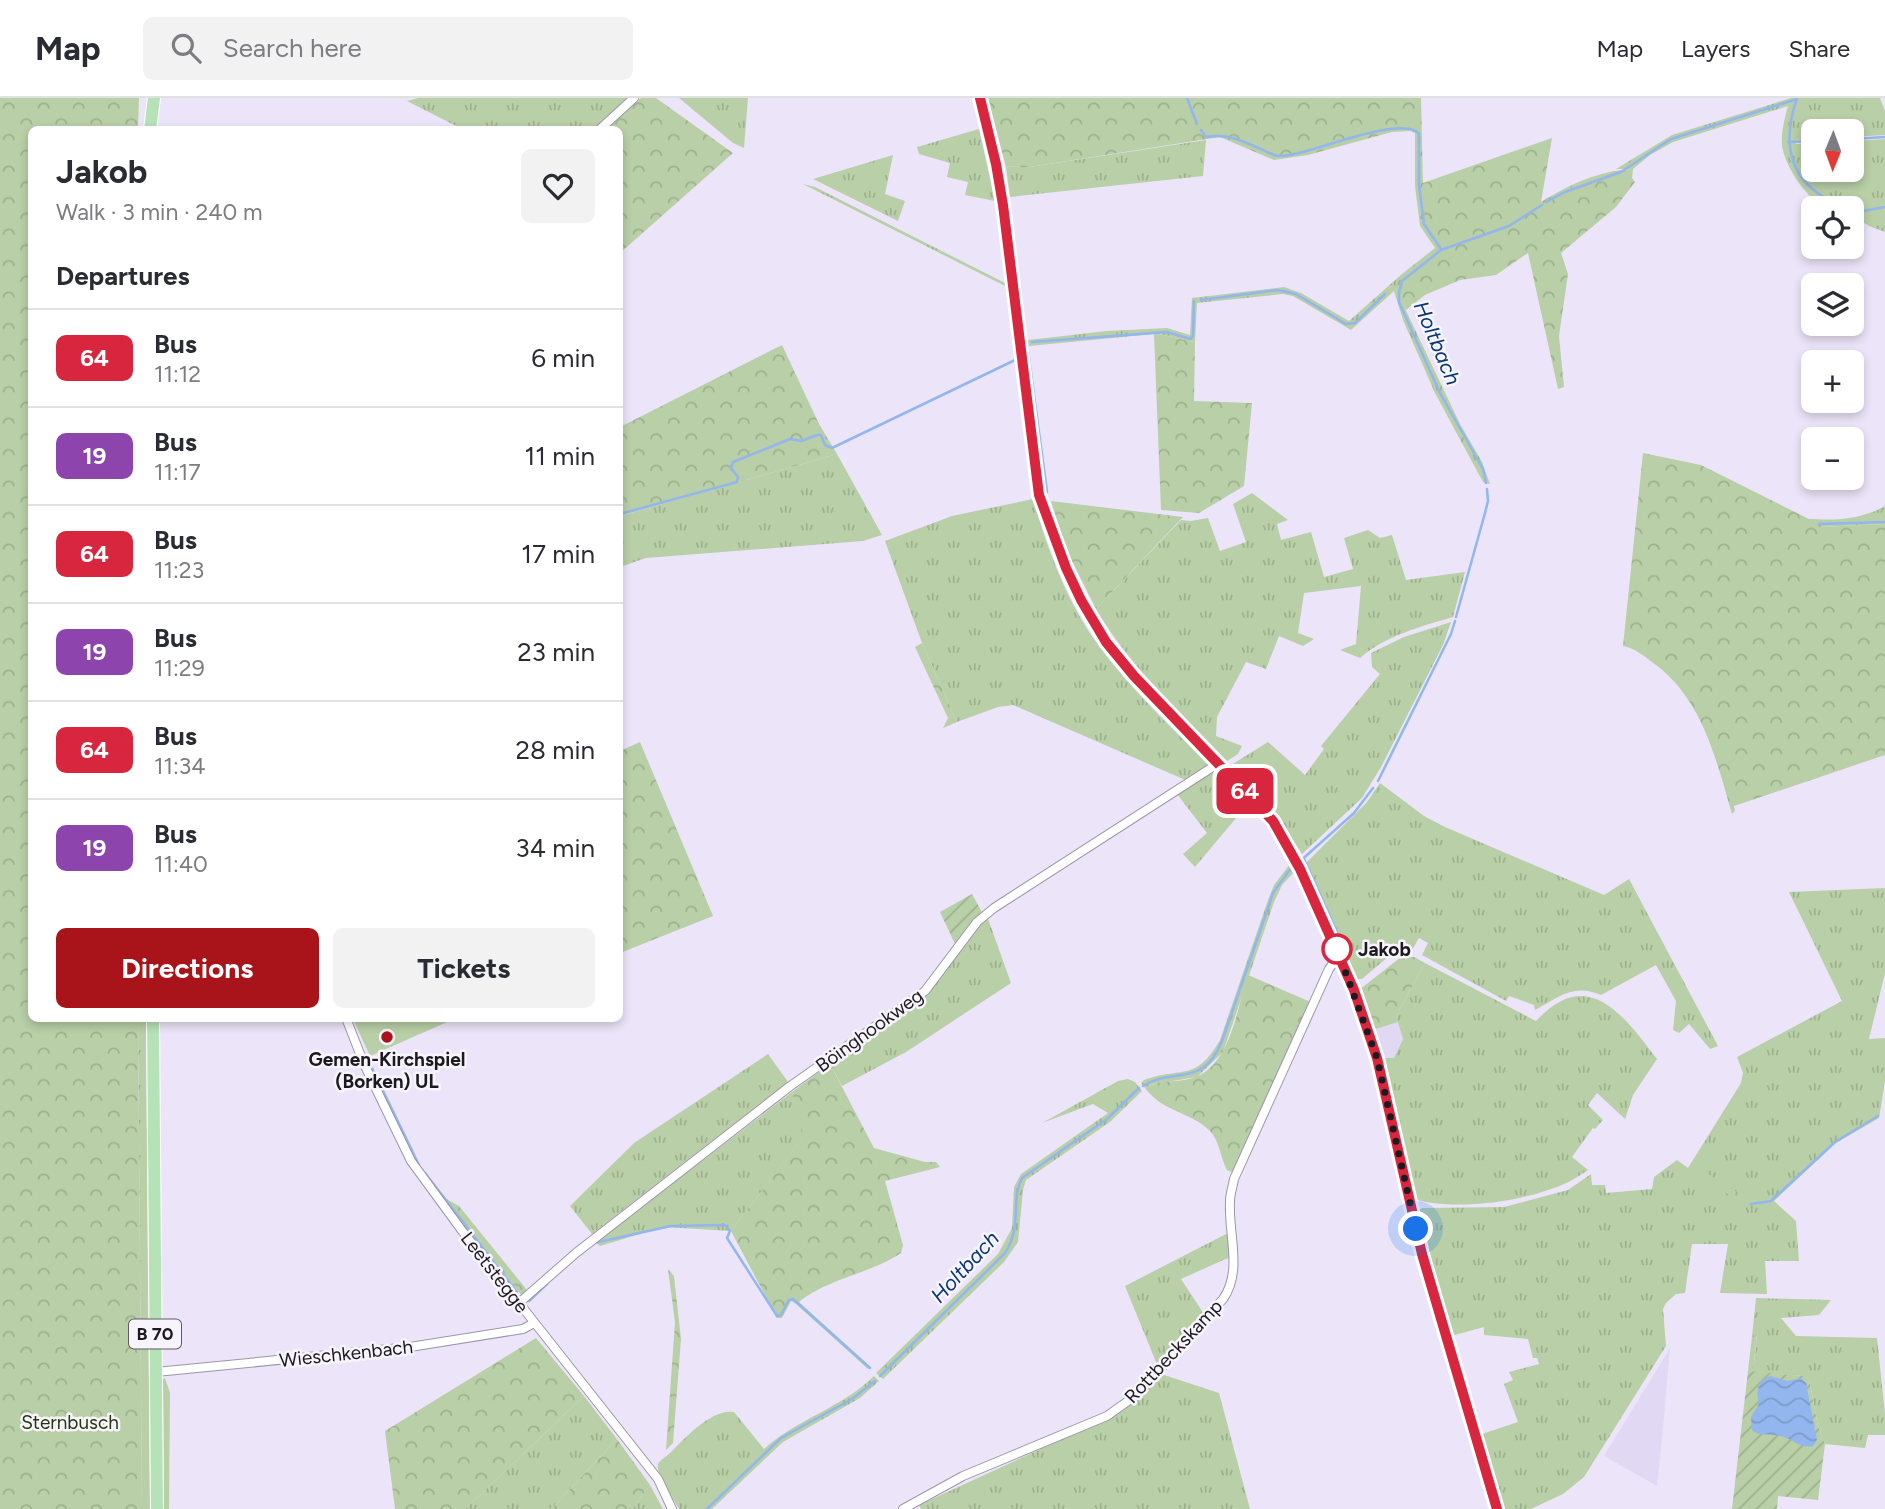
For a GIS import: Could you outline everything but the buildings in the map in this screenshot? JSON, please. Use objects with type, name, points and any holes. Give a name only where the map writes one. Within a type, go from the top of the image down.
[{"type":"main road","points":[[150,126],[154,98]]},
{"type":"main road","name":"B 70","points":[[153,1022],[157,1509]]},
{"type":"street","points":[[603,126],[634,98]]},
{"type":"street","points":[[980,98],[1003,205],[1039,495],[1066,568],[1106,642],[1134,676],[1273,821],[1296,860],[1339,955],[1377,1058],[1422,1254],[1497,1509]]},
{"type":"street","name":"Böinghookweg","points":[[520,1302],[587,1245],[789,1087],[925,991],[977,922],[994,908],[1219,763]]},
{"type":"street","name":"Rottbeckskamp","points":[[903,1509],[962,1476],[1107,1416],[1149,1382],[1223,1299],[1231,1288],[1233,1257],[1230,1201],[1234,1179],[1329,970],[1339,955]]},
{"type":"street","name":"Leetstegge","points":[[348,1022],[364,1064],[411,1161],[463,1232],[658,1479],[672,1509]]},
{"type":"street","name":"Wieschkenbach","points":[[156,1372],[410,1347],[523,1329],[534,1323]]},
{"type":"shaded area","points":[[1398,1022],[1403,1039],[1394,1058],[1382,1058],[1373,1030]]},
{"type":"shaded area","points":[[1670,1348],[1662,1439],[1657,1486],[1604,1456]]},
{"type":"green space","name":"Sternbusch","points":[[0,98],[139,98],[138,126],[28,126],[28,1022],[138,1022],[142,1509],[0,1509]]},
{"type":"green space","points":[[418,98],[630,98],[598,126],[456,126],[407,101]]},
{"type":"green space","points":[[641,98],[656,98],[733,153],[623,250],[623,126],[610,126]]},
{"type":"green space","points":[[679,98],[748,98],[744,148],[733,143]]},
{"type":"green space","points":[[988,98],[1421,98],[1423,183],[1552,138],[1541,202],[1574,184],[1609,172],[1633,169],[1632,178],[1635,182],[1616,207],[1561,253],[1568,274],[1559,336],[1564,387],[1558,389],[1528,253],[1496,275],[1460,280],[1425,295],[1406,310],[1402,301],[1402,274],[1435,248],[1420,226],[1415,186],[1415,133],[1392,132],[1308,155],[1274,160],[1220,137],[1023,168],[1006,167]]},
{"type":"green space","points":[[1791,98],[1880,98],[1885,111],[1885,135],[1864,136],[1864,119],[1801,119],[1801,140],[1796,140],[1796,144],[1801,144],[1801,182],[1864,182],[1864,140],[1885,139],[1885,232],[1864,223],[1864,196],[1810,196],[1798,182],[1783,152],[1783,130],[1788,106],[1673,142],[1633,169],[1616,169],[1672,135]]},
{"type":"green space","points":[[979,129],[995,201],[965,195],[968,182],[947,177],[950,163],[919,154],[917,147]]},
{"type":"green space","points":[[1206,140],[1203,176],[1010,197],[1006,167],[1023,168]]},
{"type":"green space","points":[[893,155],[885,194],[905,201],[898,221],[813,179]]},
{"type":"green space","points":[[803,184],[815,187],[1011,286],[1036,485],[1032,493],[1005,286]]},
{"type":"green space","points":[[996,208],[1000,211],[1008,277],[1004,275]]},
{"type":"green space","points":[[1402,274],[1402,301],[1460,424],[1482,462],[1490,484],[1483,482],[1435,393],[1403,320],[1394,291],[1351,330],[1293,296],[1283,294],[1197,303],[1195,342],[1154,334],[1029,346],[1028,340],[1107,331],[1167,328],[1190,335],[1192,298],[1284,287],[1301,293],[1349,321]]},
{"type":"green space","points":[[1154,334],[1195,342],[1194,401],[1252,403],[1244,486],[1199,513],[1161,510]]},
{"type":"green space","points":[[782,345],[819,424],[837,454],[623,515],[623,425]]},
{"type":"green space","points":[[1643,453],[1701,465],[1809,519],[1814,519],[1819,527],[1885,524],[1885,755],[1734,806],[1735,811],[1732,814],[1713,751],[1695,711],[1669,676],[1635,650],[1623,646]]},
{"type":"green space","points":[[837,454],[882,535],[863,541],[646,558],[623,566],[623,515]]},
{"type":"green space","points":[[1252,493],[1288,520],[1277,524],[1281,540],[1311,532],[1324,577],[1353,569],[1344,538],[1368,530],[1380,538],[1392,535],[1406,580],[1465,572],[1453,617],[1392,638],[1360,658],[1340,650],[1356,644],[1361,586],[1304,593],[1298,633],[1314,639],[1303,646],[1279,636],[1266,669],[1246,662],[1217,717],[1216,736],[1242,746],[1238,754],[1227,761],[1140,670],[1096,609],[1181,520],[1208,518],[1220,551],[1246,542],[1233,504]]},
{"type":"green space","points":[[1033,499],[1060,576],[1077,612],[1099,646],[1151,707],[1208,765],[1190,782],[1013,705],[998,707],[957,722],[922,643],[885,541],[952,516]]},
{"type":"green space","points":[[1051,501],[1183,517],[1096,609],[1066,549]]},
{"type":"green space","points":[[1885,506],[1885,524],[1818,527],[1814,519],[1851,518]]},
{"type":"green space","points":[[1451,622],[1443,645],[1381,767],[1362,798],[1302,854],[1274,810],[1231,765],[1268,742],[1305,775],[1324,749],[1321,746],[1380,674],[1372,667],[1371,653],[1404,637]]},
{"type":"green space","points":[[922,643],[957,722],[943,728],[948,718],[915,647]]},
{"type":"green space","points":[[640,742],[713,916],[623,952],[623,750]]},
{"type":"green space","points":[[1217,770],[1248,798],[1249,806],[1247,805],[1195,867],[1183,854],[1207,833],[1177,794]]},
{"type":"green space","points":[[1380,783],[1424,816],[1445,827],[1604,895],[1629,879],[1718,1046],[1710,1049],[1689,1024],[1679,1033],[1673,1030],[1676,1001],[1656,965],[1601,995],[1582,990],[1574,991],[1535,1010],[1534,1005],[1509,996],[1506,1001],[1422,955],[1428,943],[1419,938],[1412,950],[1396,950],[1362,979],[1355,979],[1344,944],[1306,863],[1367,802]]},
{"type":"green space","points":[[1258,816],[1267,819],[1294,861],[1291,865],[1294,872],[1282,885],[1274,902],[1223,1052],[1197,1077],[1153,1084],[1145,1088],[1141,1083],[1144,1080],[1195,1068],[1220,1040],[1268,900],[1274,885],[1290,864],[1277,839]]},
{"type":"green space","points":[[1885,888],[1885,973],[1869,1039],[1885,1038],[1885,1081],[1879,1118],[1836,1143],[1774,1201],[1796,1221],[1799,1261],[1765,1261],[1767,1294],[1720,1293],[1728,1244],[1692,1244],[1685,1293],[1676,1294],[1663,1309],[1666,1346],[1584,1477],[1563,1494],[1531,1509],[1500,1509],[1479,1435],[1518,1422],[1504,1384],[1513,1380],[1509,1372],[1539,1364],[1537,1358],[1533,1358],[1528,1339],[1484,1335],[1484,1327],[1451,1336],[1418,1215],[1419,1210],[1504,1207],[1568,1190],[1591,1174],[1592,1185],[1605,1185],[1606,1193],[1652,1189],[1654,1177],[1677,1160],[1688,1168],[1741,1083],[1743,1073],[1737,1057],[1842,1001],[1789,892]]},
{"type":"green space","points":[[972,894],[983,914],[956,946],[940,912]]},
{"type":"green space","points":[[987,916],[1011,983],[906,1052],[842,1086],[830,1064],[928,995],[979,923]]},
{"type":"green space","points":[[1401,957],[1414,957],[1425,963],[1396,1016],[1398,1022],[1373,1030],[1359,990]]},
{"type":"green space","points":[[1425,963],[1536,1021],[1555,1005],[1572,997],[1588,997],[1604,1002],[1618,1013],[1657,1059],[1633,1095],[1625,1119],[1597,1093],[1588,1105],[1603,1120],[1593,1128],[1572,1157],[1588,1170],[1548,1190],[1510,1200],[1449,1204],[1413,1199],[1382,1058],[1394,1058],[1403,1039],[1396,1016]]},
{"type":"green space","points":[[1248,975],[1313,1003],[1234,1173],[1227,1170],[1209,1130],[1160,1102],[1145,1088],[1157,1083],[1193,1078],[1216,1061],[1231,1034]]},
{"type":"green space","points":[[138,1022],[146,1022],[150,1509],[142,1509]]},
{"type":"green space","name":"Gemen-Kirchspiel (Borken) UL","points":[[354,1022],[447,1022],[370,1056]]},
{"type":"green space","points":[[768,1054],[788,1082],[592,1234],[570,1206],[634,1143]]},
{"type":"green space","points":[[830,1064],[874,1148],[925,1162],[936,1162],[940,1167],[885,1181],[903,1245],[901,1253],[875,1267],[821,1288],[796,1304],[791,1301],[782,1318],[777,1318],[731,1231],[803,1137],[792,1092]]},
{"type":"green space","points":[[1128,1079],[1135,1082],[1142,1091],[1110,1122],[1026,1180],[1018,1242],[1004,1262],[883,1379],[876,1373],[998,1254],[1012,1228],[1014,1187],[1021,1174],[1108,1113],[1093,1104],[1042,1123],[1118,1081]]},
{"type":"green space","points":[[792,1092],[804,1136],[731,1231],[663,1227],[600,1246],[596,1242]]},
{"type":"green space","points":[[1697,1167],[1751,1201],[1747,1206],[1694,1173]]},
{"type":"green space","points":[[445,1198],[459,1206],[527,1290],[522,1296]]},
{"type":"green space","points":[[1228,1233],[1230,1257],[1181,1279],[1204,1314],[1158,1367],[1125,1286]]},
{"type":"green space","points":[[668,1269],[674,1276],[681,1339],[673,1443],[666,1450],[675,1322]]},
{"type":"green space","points":[[1756,1298],[1831,1300],[1819,1315],[1781,1318],[1796,1336],[1877,1338],[1885,1435],[1868,1435],[1865,1448],[1825,1444],[1818,1426],[1809,1379],[1803,1376],[1753,1372],[1757,1336],[1752,1336]]},
{"type":"green space","points":[[799,1302],[866,1363],[870,1368],[796,1304]]},
{"type":"green space","points":[[1757,1335],[1753,1372],[1748,1371],[1752,1336]]},
{"type":"green space","points":[[536,1338],[584,1396],[465,1509],[395,1509],[385,1431]]},
{"type":"green space","points":[[1748,1371],[1803,1376],[1809,1379],[1818,1426],[1825,1444],[1818,1500],[1778,1496],[1777,1509],[1732,1509]]},
{"type":"green space","points":[[1161,1374],[1219,1393],[1250,1509],[921,1509],[919,1505],[1123,1411]]},
{"type":"green space","points":[[874,1376],[879,1381],[860,1398],[783,1442],[712,1509],[679,1509],[662,1480],[658,1468],[660,1461],[691,1433],[717,1415],[734,1412],[764,1449],[791,1429],[862,1387]]},
{"type":"green space","points":[[165,1378],[170,1393],[169,1509],[164,1509]]},
{"type":"green space","points":[[584,1396],[617,1439],[551,1509],[465,1509]]},
{"type":"green space","points":[[617,1439],[650,1485],[632,1509],[551,1509]]},
{"type":"green space","points":[[650,1485],[663,1509],[632,1509]]},
{"type":"water","points":[[1770,1376],[1788,1381],[1801,1378],[1806,1383],[1817,1440],[1813,1446],[1804,1446],[1785,1437],[1752,1430],[1751,1417],[1759,1404],[1758,1387]]},
{"type":"waterway","points":[[1187,98],[1197,124]]},
{"type":"waterway","name":"Holtbach","points":[[1546,202],[1565,192],[1621,172],[1671,139],[1797,99]]},
{"type":"waterway","points":[[1796,101],[1791,120],[1791,153],[1804,180],[1823,196]]},
{"type":"waterway","points":[[1201,130],[1206,137],[1235,139],[1278,156],[1385,130],[1412,129],[1419,134],[1419,185],[1424,224],[1441,249]]},
{"type":"waterway","points":[[1864,138],[1885,137]]},
{"type":"waterway","points":[[1788,142],[1801,141]]},
{"type":"waterway","name":"Holtbach","points":[[1486,483],[1483,469],[1440,393],[1399,302],[1399,293],[1402,281],[1441,250],[1509,226],[1542,205]]},
{"type":"waterway","points":[[1864,211],[1885,207]]},
{"type":"waterway","points":[[1201,300],[1278,290],[1296,294],[1346,324],[1355,323],[1385,294]]},
{"type":"waterway","points":[[1032,342],[1167,332],[1190,339],[1193,336],[1194,301]]},
{"type":"waterway","points":[[1027,343],[1047,492]]},
{"type":"waterway","points":[[623,513],[737,482],[738,477],[731,468],[733,462],[790,439],[801,441],[821,435],[825,445],[832,448],[1013,361],[1016,359],[1014,346]]},
{"type":"waterway","name":"Holtbach","points":[[1456,617],[1488,501],[1487,489]]},
{"type":"waterway","points":[[1819,524],[1885,522]]},
{"type":"waterway","name":"Holtbach","points":[[1378,781],[1455,621]]},
{"type":"waterway","name":"Holtbach","points":[[1143,1086],[1155,1080],[1197,1071],[1214,1056],[1222,1041],[1273,893],[1288,872],[1354,813],[1373,788]]},
{"type":"waterway","points":[[1304,859],[1343,945],[1350,969]]},
{"type":"waterway","points":[[1293,868],[1320,928]]},
{"type":"waterway","points":[[370,1064],[419,1165]]},
{"type":"waterway","name":"Holtbach","points":[[880,1376],[1005,1253],[1014,1233],[1017,1196],[1022,1178],[1107,1119],[1139,1088]]},
{"type":"waterway","points":[[1751,1204],[1771,1201],[1835,1142],[1878,1116]]},
{"type":"waterway","points":[[425,1173],[517,1292]]},
{"type":"waterway","points":[[594,1243],[671,1226],[725,1225],[730,1231],[727,1238],[777,1316],[781,1315],[789,1300],[793,1299],[870,1368]]},
{"type":"waterway","points":[[529,1301],[547,1284]]},
{"type":"waterway","name":"Holtbach","points":[[707,1509],[781,1438],[852,1399],[875,1381]]},
{"type":"bus line","name":"64","points":[[980,98],[1003,205],[1039,495],[1066,568],[1106,642],[1134,676],[1273,821],[1296,860],[1354,990],[1377,1058],[1422,1254],[1497,1509]]},
{"type":"place","name":"Jakob","points":[[1337,949]]},
{"type":"place","name":"Gemen-Kirchspiel (Borken) UL","points":[[387,1037]]},
{"type":"route","points":[[1337,949],[1377,1058],[1416,1229]]}]
